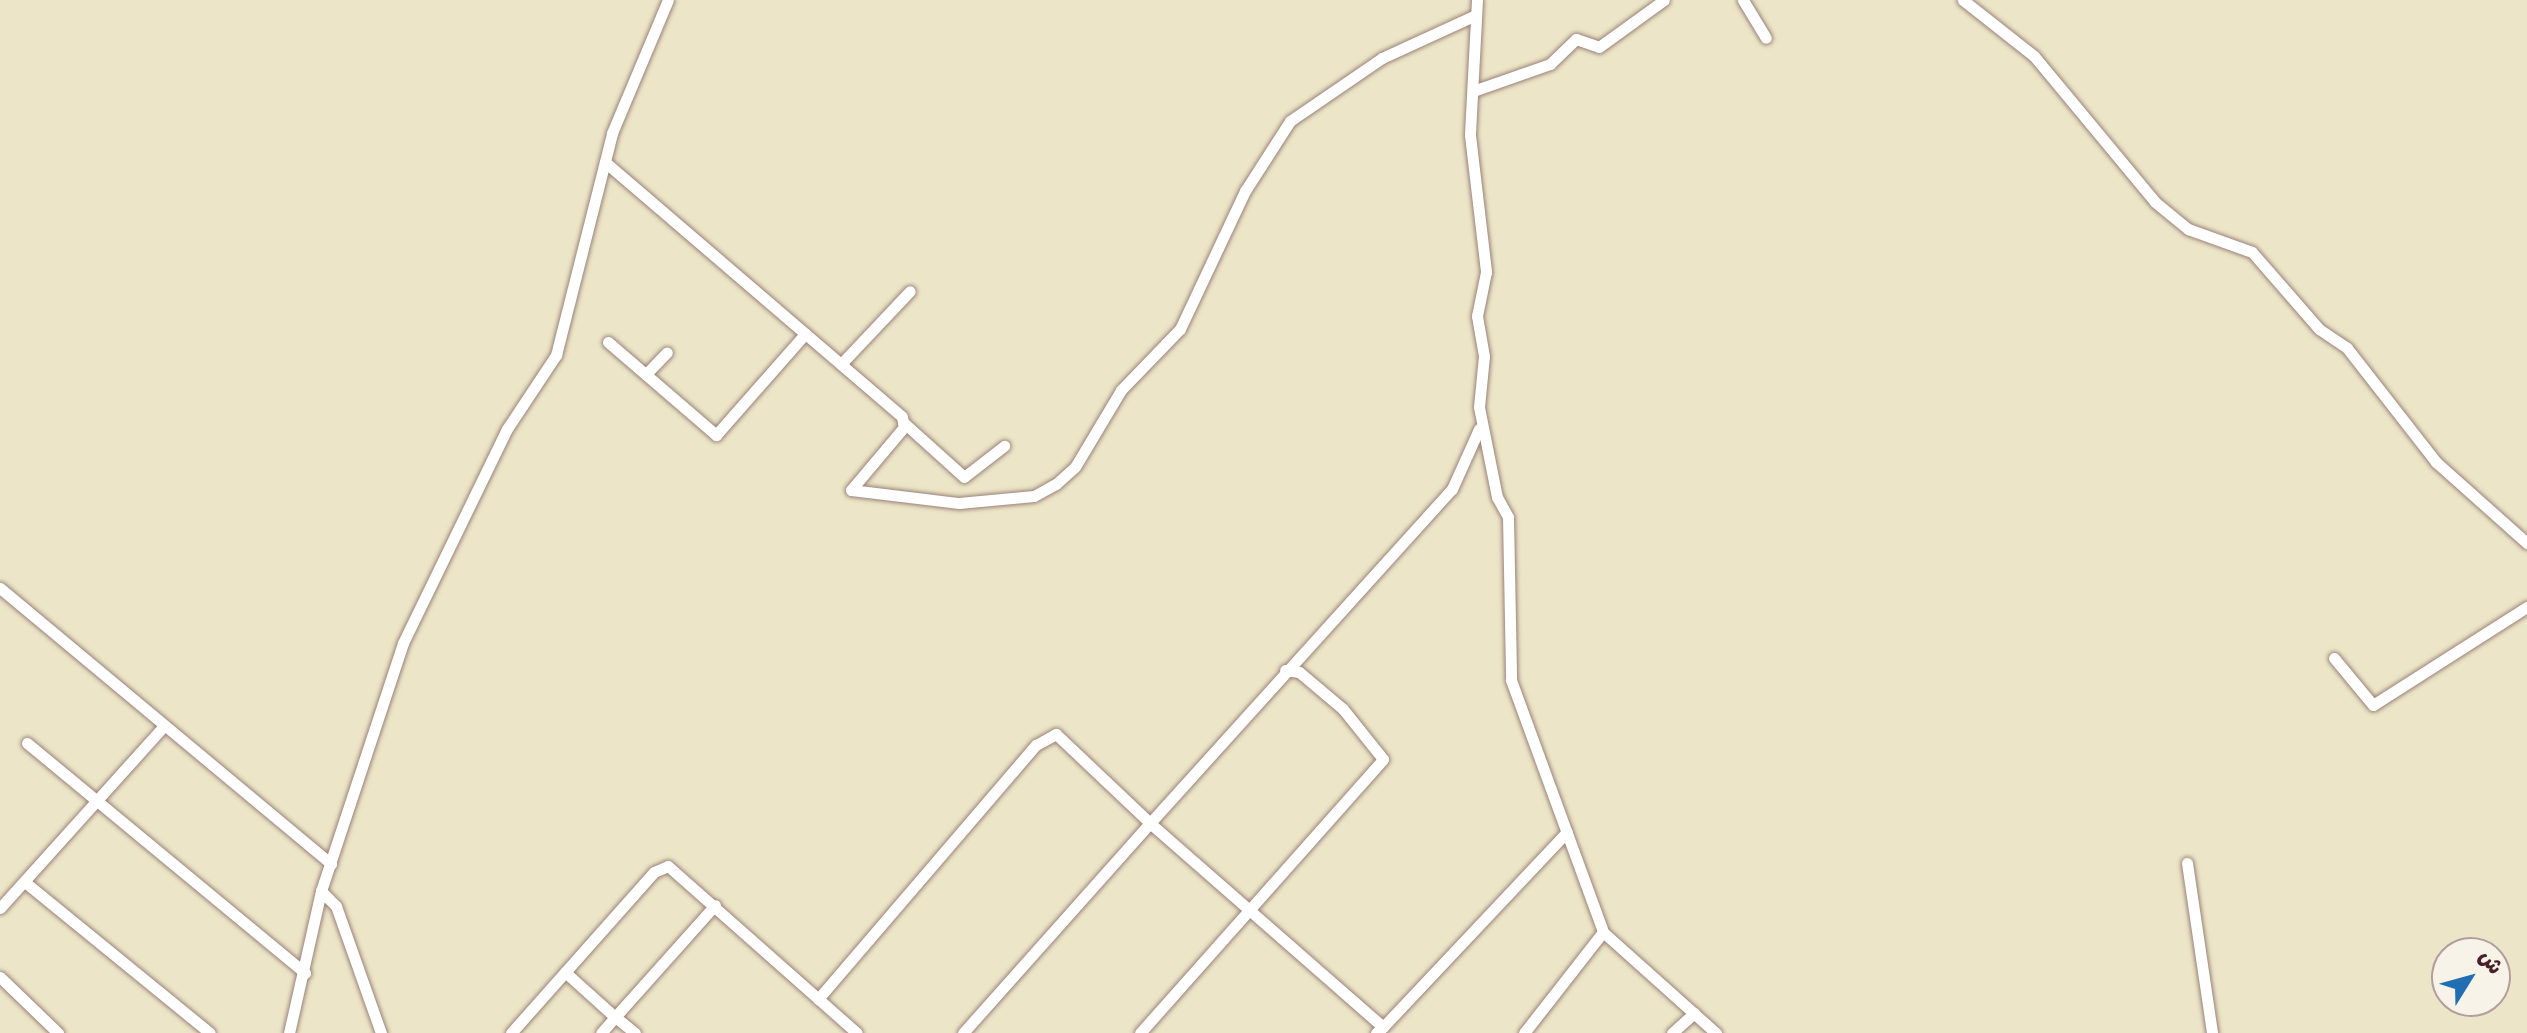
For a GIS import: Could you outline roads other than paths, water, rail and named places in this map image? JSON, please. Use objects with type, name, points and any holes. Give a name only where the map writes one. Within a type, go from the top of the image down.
[{"type":"street","points":[[289,1033],[305,973],[321,891],[403,643],[507,429],[556,355],[605,162],[668,0]]},
{"type":"street","points":[[1477,0],[1472,170],[1486,272],[1477,316],[1484,356],[1481,425],[1508,517],[1511,680],[1603,932],[1716,1033]]},
{"type":"street","points":[[1473,91],[1550,64],[1576,39],[1599,47],[1664,0]]},
{"type":"street","points":[[1743,0],[1766,38]]},
{"type":"street","points":[[1963,0],[2034,56],[2155,202],[2188,229],[2252,252],[2319,329],[2347,348],[2436,462],[2527,543]]},
{"type":"street","points":[[903,422],[851,490],[959,503],[1034,496],[1056,484],[1075,467],[1121,390],[1180,329],[1245,191],[1290,121],[1382,58],[1476,15]]},
{"type":"street","points":[[605,162],[841,364],[964,477],[1004,446]]},
{"type":"street","points":[[841,364],[910,291]]},
{"type":"street","points":[[608,342],[716,435],[805,334]]},
{"type":"street","points":[[646,374],[667,352]]},
{"type":"street","points":[[963,1033],[1285,670],[1452,489],[1481,425]]},
{"type":"street","points":[[0,588],[331,864]]},
{"type":"street","points":[[2334,658],[2373,705],[2527,607]]},
{"type":"street","points":[[1140,1033],[1383,759],[1343,709],[1299,672],[1285,670]]},
{"type":"street","points":[[0,908],[26,883],[163,727]]},
{"type":"street","points":[[818,999],[1047,738],[1056,734],[1380,1030],[1567,832]]},
{"type":"street","points":[[27,743],[305,973]]},
{"type":"street","points":[[2187,863],[2212,1033]]},
{"type":"street","points":[[511,1033],[661,866],[715,905],[857,1033]]},
{"type":"street","points":[[26,883],[210,1033]]},
{"type":"street","points":[[321,891],[334,902],[381,1033]]},
{"type":"street","points":[[601,1033],[715,905]]},
{"type":"street","points":[[1524,1033],[1603,932]]},
{"type":"street","points":[[565,972],[635,1033]]},
{"type":"street","points":[[0,977],[58,1033]]},
{"type":"street","points":[[1672,1033],[1694,1013]]}]
